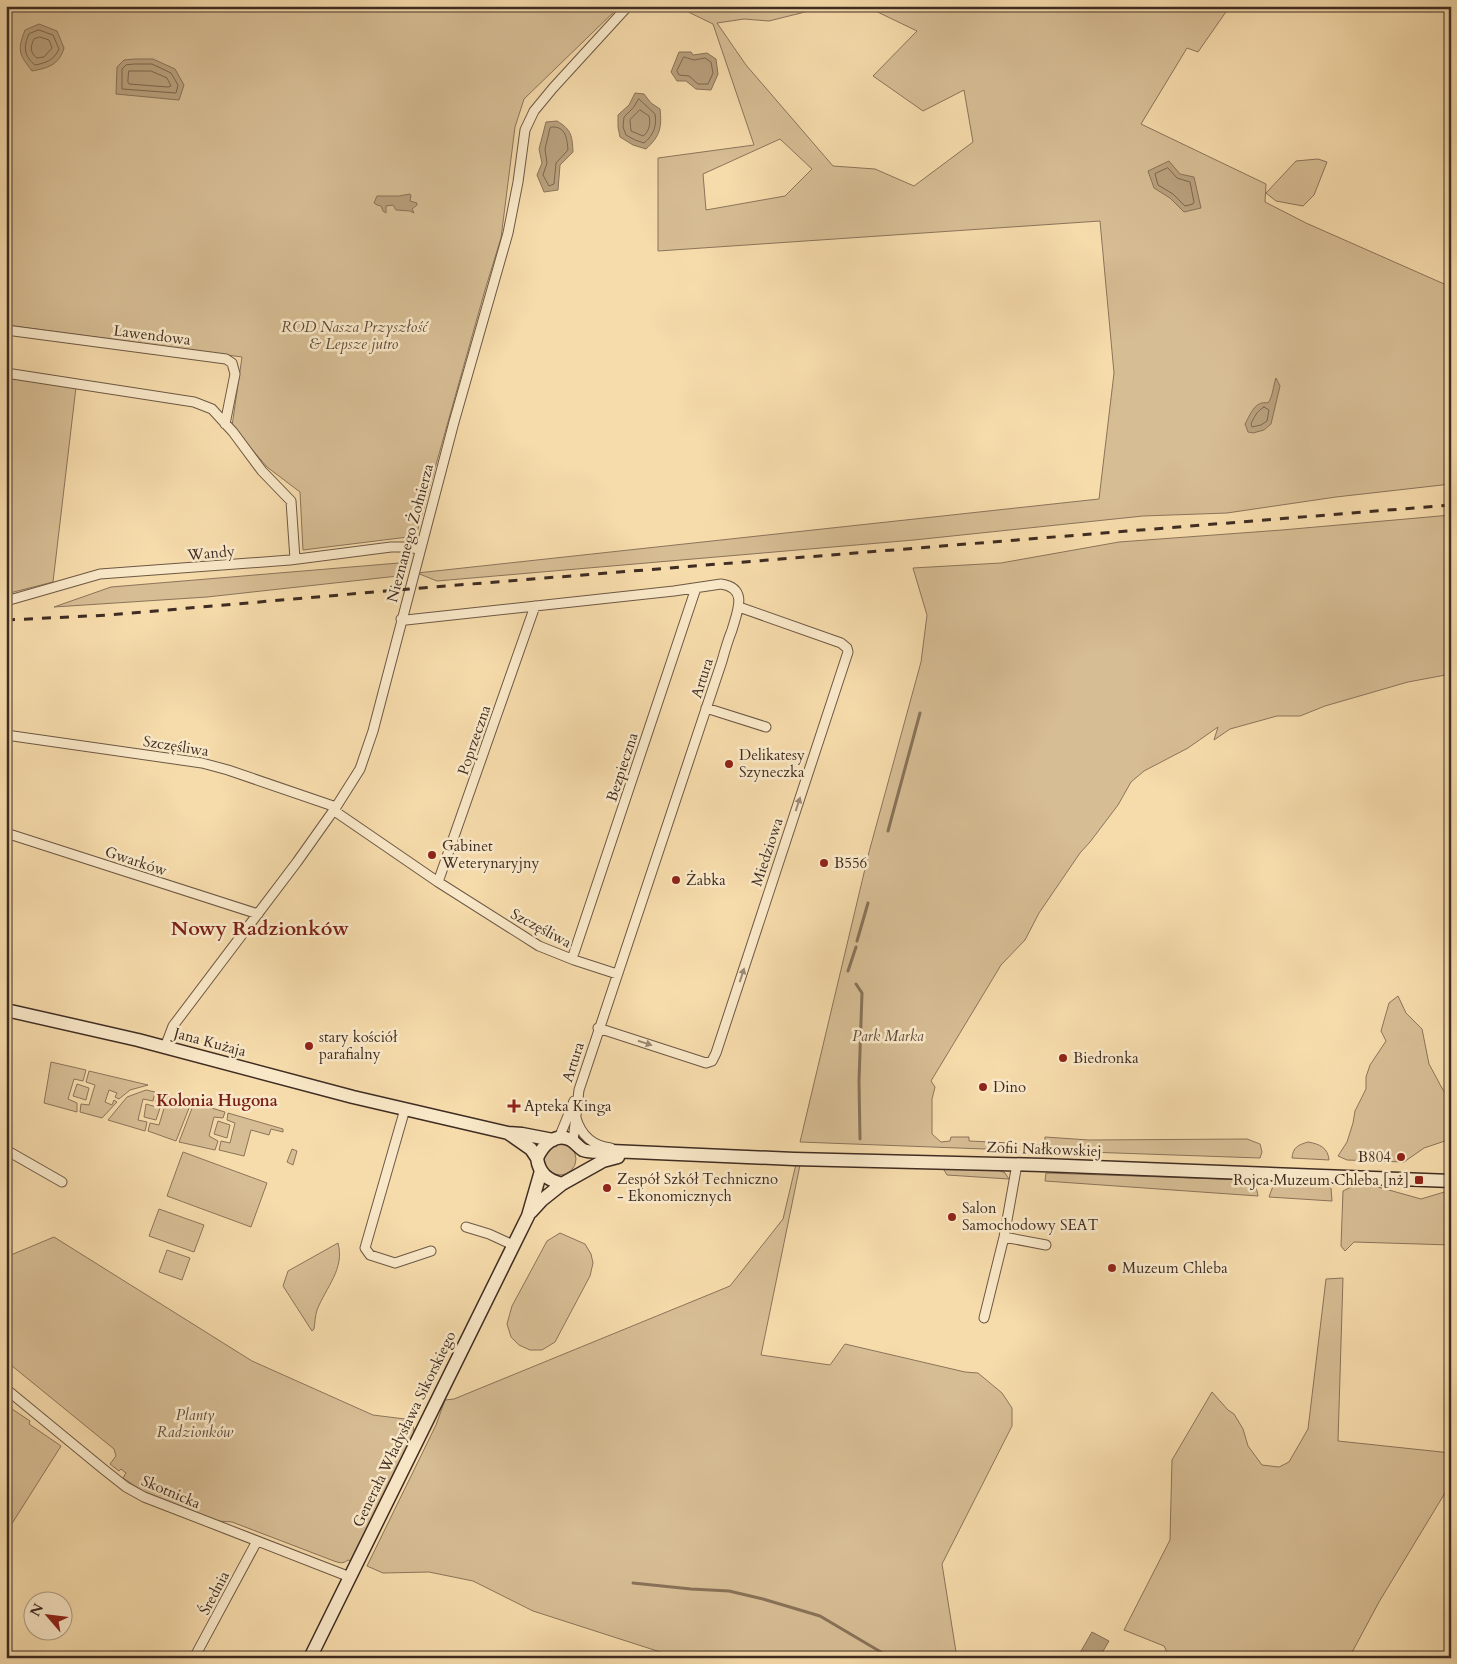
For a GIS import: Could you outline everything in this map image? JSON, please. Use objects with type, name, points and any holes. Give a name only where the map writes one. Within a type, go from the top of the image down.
[{"type":"street","name":"Nieznanego Żołnierza","points":[[165,1047],[173,1026],[335,808],[356,776],[366,754],[420,549],[508,233],[518,182],[522,141],[527,123],[540,102],[552,88],[628,6]]},
{"type":"street","name":"Lawendowa","points":[[6,330],[226,359],[232,363],[235,374],[225,424]]},
{"type":"street","points":[[6,373],[194,402],[212,409],[262,471],[291,501],[295,559]]},
{"type":"street","name":"Wandy","points":[[6,601],[100,574],[189,569],[391,548],[420,549]]},
{"type":"street","points":[[401,619],[411,620],[721,584],[730,586],[737,592],[739,608]]},
{"type":"street","name":"Bezpieczna","points":[[574,953],[696,588]]},
{"type":"street","name":"Poprzeczna","points":[[438,882],[535,606]]},
{"type":"street","name":"Miedziowa","points":[[598,1028],[706,1063],[712,1061],[847,656],[847,648],[841,643],[739,608]]},
{"type":"street","name":"Artura","points":[[576,1144],[575,1116],[578,1094],[598,1028],[739,608]]},
{"type":"street","points":[[706,708],[766,727]]},
{"type":"street","name":"Szczęśliwa","points":[[6,735],[202,763],[228,770],[335,808],[438,882],[538,946],[617,974]]},
{"type":"street","name":"Gwarków","points":[[6,833],[258,914]]},
{"type":"street","name":"Jana Kużaja","points":[[6,1010],[165,1047],[405,1109],[508,1133],[556,1139]]},
{"type":"street","name":"Artura","points":[[556,1139],[578,1094]]},
{"type":"street","points":[[405,1109],[365,1248],[370,1255],[395,1263],[431,1252]]},
{"type":"street","points":[[575,1116],[581,1131],[597,1145],[621,1148],[636,1153]]},
{"type":"street","name":"Jana Kużaja","points":[[508,1133],[531,1149],[538,1158]]},
{"type":"street","points":[[562,1184],[546,1178],[541,1171],[538,1158],[546,1144],[556,1139],[576,1144],[593,1152],[636,1153]]},
{"type":"street","points":[[575,1178],[582,1164],[581,1152],[576,1144]]},
{"type":"street","points":[[6,1150],[62,1182]]},
{"type":"street","points":[[528,1216],[542,1200],[562,1184],[603,1161],[636,1153]]},
{"type":"street","name":"Zofii Nałkowskiej","points":[[636,1153],[1017,1164],[1451,1181]]},
{"type":"street","points":[[984,1318],[1004,1237],[1017,1164]]},
{"type":"street","points":[[528,1216],[541,1171]]},
{"type":"street","name":"Generała Władysława Sikorskiego","points":[[310,1658],[528,1216]]},
{"type":"street","points":[[466,1227],[489,1234],[513,1245]]},
{"type":"street","points":[[1004,1237],[1046,1245]]},
{"type":"street","name":"Skotnicka","points":[[6,1389],[135,1493],[155,1503],[350,1577]]},
{"type":"street","name":"Średnia","points":[[194,1658],[257,1541]]},
{"type":"green space","name":"ROD Nasza Przyszłość & Lepsze jutro","points":[[6,6],[620,6],[524,99],[515,127],[501,238],[416,536],[303,550],[300,492],[267,467],[232,426],[242,357],[6,325]]},
{"type":"green space","points":[[676,6],[829,6],[769,21],[744,19],[717,23],[746,65],[833,166],[875,169],[914,186],[973,142],[964,90],[923,111],[873,76],[917,31],[865,6],[1230,6],[1198,52],[1187,48],[1141,124],[1266,184],[1265,202],[1306,223],[1451,287],[1451,484],[1336,497],[1227,513],[1143,516],[914,540],[437,581],[417,573],[1099,499],[1114,373],[1100,221],[658,251],[658,158],[754,145],[713,24]],"holes":[[[780,139],[812,169],[785,196],[706,210],[703,174]]]},
{"type":"green space","points":[[1318,159],[1327,162],[1314,195],[1303,206],[1276,201],[1266,193],[1296,161]]},
{"type":"green space","points":[[6,378],[76,387],[53,582],[6,594]]},
{"type":"green space","name":"Park Marka","points":[[1451,515],[1451,674],[1408,682],[1325,706],[1300,716],[1277,716],[1230,729],[1214,740],[1218,727],[1188,748],[1144,771],[1131,782],[1118,805],[1080,853],[1039,913],[1025,940],[1001,965],[931,1081],[935,1087],[932,1099],[932,1134],[941,1142],[950,1141],[951,1137],[969,1137],[969,1141],[1011,1143],[1011,1150],[800,1142],[869,852],[921,662],[927,615],[913,568],[1001,563],[1119,542]]},
{"type":"green space","points":[[399,563],[398,576],[207,597],[54,607],[111,587]]},
{"type":"green space","points":[[1398,996],[1406,1013],[1422,1029],[1429,1064],[1443,1090],[1451,1099],[1451,1139],[1424,1148],[1404,1162],[1347,1160],[1338,1156],[1347,1142],[1355,1111],[1366,1089],[1366,1077],[1370,1065],[1386,1041],[1381,1031],[1389,1003]]},
{"type":"green space","points":[[51,1062],[86,1070],[83,1081],[74,1079],[68,1099],[77,1103],[77,1112],[44,1103]]},
{"type":"green space","points":[[89,1071],[148,1085],[130,1090],[119,1099],[115,1097],[117,1093],[109,1090],[105,1102],[112,1105],[114,1100],[117,1102],[102,1118],[80,1112],[81,1104],[89,1105],[95,1085],[86,1082]]},
{"type":"green space","points":[[77,1084],[89,1088],[86,1100],[73,1096]]},
{"type":"green space","points":[[146,1090],[155,1092],[153,1101],[143,1099],[138,1120],[147,1122],[145,1131],[108,1120],[127,1097]]},
{"type":"green space","points":[[158,1093],[191,1103],[176,1141],[148,1131],[150,1123],[159,1125],[165,1105],[156,1102]]},
{"type":"green space","points":[[194,1103],[225,1112],[223,1118],[214,1117],[209,1136],[218,1141],[215,1150],[179,1142]]},
{"type":"green space","points":[[146,1104],[160,1108],[156,1120],[144,1117]]},
{"type":"green space","points":[[228,1113],[283,1129],[283,1132],[271,1129],[269,1135],[251,1130],[244,1156],[219,1150],[221,1141],[230,1143],[235,1123],[227,1120]]},
{"type":"green space","points":[[218,1121],[230,1125],[227,1138],[214,1134]]},
{"type":"green space","points":[[1045,1137],[1089,1140],[1247,1139],[1260,1144],[1262,1152],[1260,1158],[1030,1150],[1031,1144],[1044,1146]]},
{"type":"green space","points":[[1308,1142],[1323,1147],[1327,1152],[1329,1160],[1292,1158],[1297,1147]]},
{"type":"green space","points":[[560,1143],[566,1144],[571,1148],[575,1153],[575,1165],[571,1170],[566,1174],[560,1175],[554,1174],[549,1170],[545,1165],[544,1159],[545,1153],[549,1148],[554,1144]]},
{"type":"green space","points":[[292,1149],[297,1151],[293,1165],[287,1162]]},
{"type":"green space","points":[[183,1152],[267,1183],[251,1227],[167,1196]]},
{"type":"green space","points":[[796,1164],[800,1165],[761,1355],[830,1365],[845,1344],[965,1372],[978,1373],[1002,1393],[1012,1408],[1012,1426],[942,1564],[957,1658],[679,1658],[533,1611],[473,1581],[429,1572],[383,1573],[367,1566],[436,1425],[445,1400],[454,1399],[730,1286],[783,1219]]},
{"type":"green space","points":[[944,1170],[999,1170],[1005,1173],[1009,1179],[947,1175]]},
{"type":"green space","points":[[1046,1173],[1248,1180],[1255,1186],[1258,1196],[1045,1181]]},
{"type":"green space","points":[[1281,1182],[1326,1185],[1331,1188],[1332,1201],[1269,1197],[1273,1186]]},
{"type":"green space","points":[[1355,1185],[1371,1185],[1421,1199],[1451,1190],[1451,1245],[1354,1242],[1345,1251],[1341,1246],[1343,1191]]},
{"type":"green space","points":[[159,1209],[204,1225],[194,1252],[149,1236]]},
{"type":"green space","points":[[560,1233],[585,1244],[591,1254],[593,1263],[590,1276],[555,1342],[542,1350],[530,1350],[519,1345],[511,1337],[507,1324],[512,1306],[547,1241]]},
{"type":"green space","name":"Planty Radzionków","points":[[54,1237],[252,1361],[373,1415],[413,1420],[414,1433],[351,1561],[348,1560],[341,1563],[334,1561],[232,1522],[218,1521],[144,1492],[123,1478],[126,1473],[121,1469],[119,1471],[110,1464],[116,1456],[114,1449],[6,1361],[6,1257]]},
{"type":"green space","points":[[338,1243],[339,1261],[337,1270],[317,1310],[312,1331],[283,1286],[288,1271]]},
{"type":"green space","points":[[167,1250],[190,1258],[182,1280],[159,1272]]},
{"type":"green space","points":[[1343,1278],[1338,1441],[1451,1453],[1451,1472],[1445,1493],[1379,1602],[1349,1658],[1170,1658],[1164,1646],[1124,1630],[1170,1540],[1172,1460],[1212,1392],[1234,1414],[1243,1429],[1248,1446],[1262,1465],[1279,1467],[1289,1462],[1308,1429],[1326,1279]]},
{"type":"green space","points":[[6,1400],[10,1403],[12,1409],[30,1421],[29,1424],[61,1446],[6,1533]]},
{"type":"water","points":[[39,24],[57,31],[64,48],[62,54],[52,65],[32,71],[24,60],[20,48],[25,30]]},
{"type":"water","points":[[679,52],[691,52],[693,55],[707,53],[716,59],[718,74],[711,90],[696,89],[686,81],[677,81],[671,72]]},
{"type":"water","points":[[153,59],[175,69],[184,85],[179,100],[116,94],[117,67],[124,60]]},
{"type":"water","points":[[635,93],[644,94],[651,103],[660,109],[661,121],[659,131],[646,149],[633,145],[620,137],[618,127],[618,115],[629,105]]},
{"type":"water","points":[[557,121],[566,127],[570,134],[573,152],[560,165],[558,190],[544,192],[537,175],[542,163],[539,149],[546,122]]},
{"type":"water","points":[[1169,161],[1180,174],[1194,177],[1201,208],[1184,212],[1170,198],[1154,188],[1148,171]]},
{"type":"water","points":[[410,194],[410,201],[417,203],[412,209],[414,213],[396,210],[393,205],[386,206],[386,213],[381,206],[374,203],[377,196]]},
{"type":"water","points":[[1276,378],[1280,386],[1271,424],[1264,430],[1253,433],[1248,432],[1245,424],[1256,406],[1268,403]]},
{"type":"water","points":[[1092,1632],[1109,1641],[1099,1658],[1077,1658]]},
{"type":"waterway","points":[[888,831],[920,713]]},
{"type":"waterway","points":[[857,941],[868,903]]},
{"type":"waterway","points":[[848,971],[856,947]]},
{"type":"waterway","points":[[856,984],[862,993],[859,1081],[860,1139]]},
{"type":"waterway","points":[[633,1583],[729,1591],[763,1599],[820,1616],[891,1658]]},
{"type":"railway","points":[[6,620],[109,615],[1451,505]]},
{"type":"place","name":"Delikatesy Szyneczka","points":[[729,764]]},
{"type":"place","name":"Gabinet Weterynaryjny","points":[[432,855]]},
{"type":"place","name":"B556","points":[[824,863]]},
{"type":"place","name":"Żabka","points":[[676,880]]},
{"type":"place","name":"stary kościół parafialny","points":[[309,1046]]},
{"type":"place","name":"Biedronka","points":[[1063,1058]]},
{"type":"place","name":"Dino","points":[[983,1087]]},
{"type":"place","name":"Apteka Kinga","points":[[514,1106]]},
{"type":"place","name":"B804","points":[[1401,1157]]},
{"type":"place","name":"Rojca Muzeum Chleba [nż]","points":[[1419,1180]]},
{"type":"place","name":"Zespół Szkół Techniczno - Ekonomicznych","points":[[607,1188]]},
{"type":"place","name":"Salon Samochodowy SEAT","points":[[952,1217]]},
{"type":"place","name":"Muzeum Chleba","points":[[1112,1268]]},
{"type":"district","name":"Nowy Radzionków","points":[[260,928]]},
{"type":"district","name":"Kolonia Hugona","points":[[217,1100]]}]
